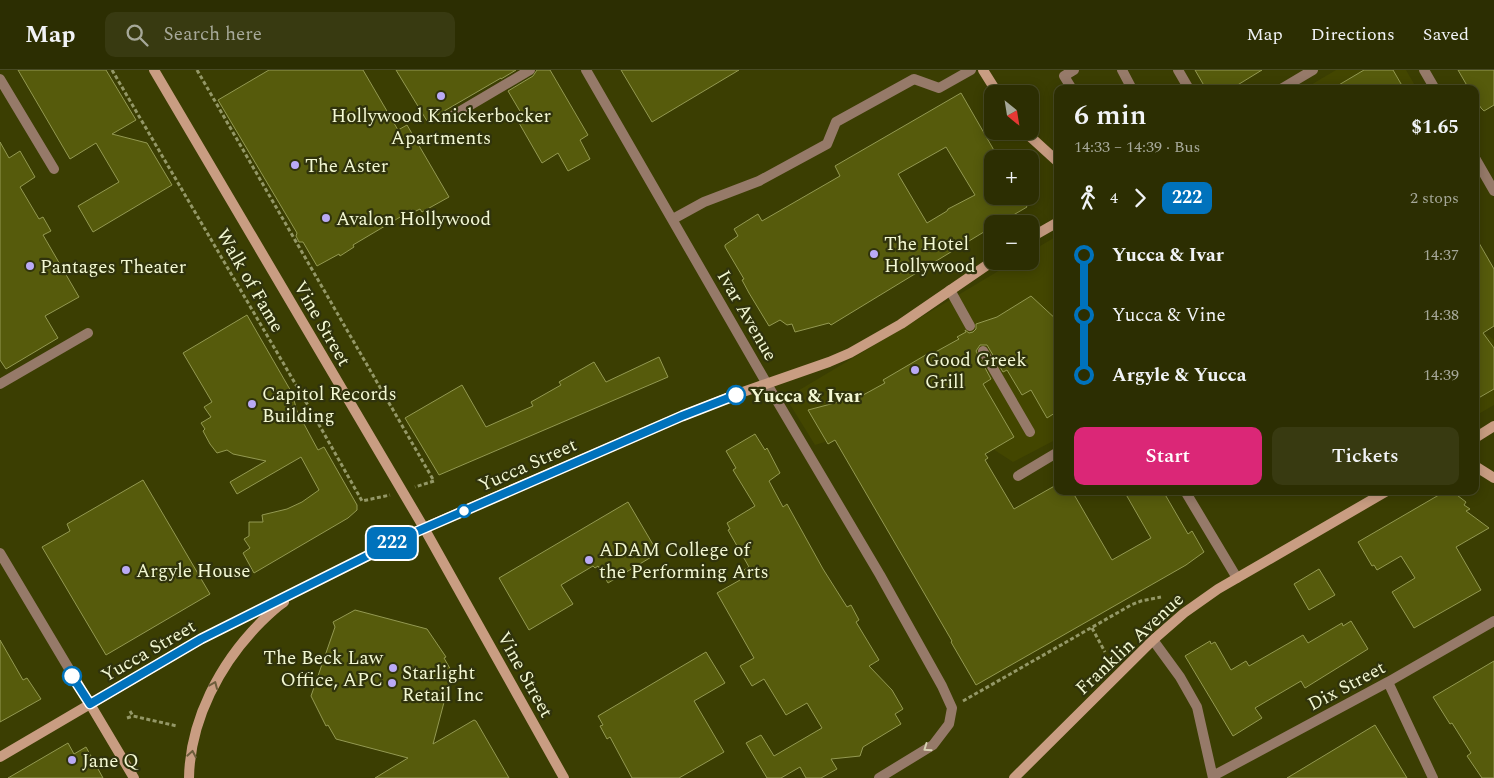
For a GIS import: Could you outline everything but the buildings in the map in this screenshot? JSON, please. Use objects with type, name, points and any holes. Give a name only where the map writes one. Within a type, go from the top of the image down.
[{"type":"main road","name":"Vine Street","points":[[154,70],[424,528],[564,778]]},
{"type":"main road","points":[[983,70],[992,85]]},
{"type":"main road","points":[[1034,140],[1054,158]]},
{"type":"main road","points":[[1039,233],[1054,224]]},
{"type":"main road","name":"Yucca Street","points":[[0,757],[201,639],[424,528],[682,416],[850,353],[901,324],[984,267]]},
{"type":"main road","points":[[1479,435],[1494,426]]},
{"type":"main road","points":[[1479,469],[1494,478]]},
{"type":"main road","name":"Franklin Avenue","points":[[1014,778],[1153,640],[1184,613],[1218,589],[1380,495]]},
{"type":"main road","points":[[189,778],[196,730],[217,678],[244,639],[277,607],[316,581]]},
{"type":"main road","points":[[90,704],[134,778]]},
{"type":"street","points":[[452,116],[530,70]]},
{"type":"street","name":"Ivar Avenue","points":[[586,70],[880,576],[942,686],[952,708]]},
{"type":"street","points":[[672,219],[704,202],[759,181],[827,144],[836,122],[914,79],[939,88],[971,70]]},
{"type":"street","points":[[1070,85],[1063,73],[1074,70]]},
{"type":"street","points":[[1122,70],[1130,85]]},
{"type":"street","points":[[1178,70],[1187,85]]},
{"type":"street","points":[[1288,85],[1313,70]]},
{"type":"street","points":[[1424,70],[1433,85]]},
{"type":"street","points":[[0,78],[54,169]]},
{"type":"street","points":[[1479,165],[1494,191]]},
{"type":"street","points":[[950,290],[970,326]]},
{"type":"street","points":[[0,384],[88,333]]},
{"type":"street","points":[[983,351],[1030,432]]},
{"type":"street","points":[[1018,476],[1054,454]]},
{"type":"street","points":[[1187,495],[1237,578]]},
{"type":"street","points":[[0,553],[90,704]]},
{"type":"street","name":"Dix Street","points":[[1213,777],[1388,682],[1494,621]]},
{"type":"street","points":[[1153,640],[1180,677],[1197,708],[1213,777]]},
{"type":"street","points":[[1388,682],[1433,778]]},
{"type":"street","points":[[879,778],[932,745],[949,724],[952,708]]},
{"type":"path","name":"Walk of Fame","points":[[112,70],[362,501],[366,501]]},
{"type":"path","points":[[197,70],[434,481],[430,483]]},
{"type":"path","points":[[952,708],[1131,605],[1161,597]]},
{"type":"path","points":[[1092,628],[1105,652]]},
{"type":"path","points":[[130,711],[133,716]]},
{"type":"path","points":[[127,718],[133,716],[177,726]]},
{"type":"shaded area","points":[[1336,70],[1406,70],[1415,85],[1311,85]]},
{"type":"shaded area","points":[[1054,238],[1054,441],[1013,462],[931,409],[815,445],[786,398],[1000,270],[1039,270],[1039,247]]},
{"type":"shaded area","points":[[1479,328],[1494,340],[1494,405],[1479,414]]},
{"type":"bus line","name":"222","points":[[72,676],[90,704],[201,639],[409,535],[682,416],[736,395]]},
{"type":"place","name":"Hollywood Knickerbocker Apartments","points":[[441,96]]},
{"type":"place","name":"The Aster","points":[[295,165]]},
{"type":"place","name":"Avalon Hollywood","points":[[326,218]]},
{"type":"place","name":"The Hotel Hollywood","points":[[874,254]]},
{"type":"place","name":"Pantages Theater","points":[[30,266]]},
{"type":"place","name":"Good Greek Grill","points":[[915,370]]},
{"type":"place","name":"Yucca & Ivar","points":[[736,395]]},
{"type":"place","name":"Capitol Records Building","points":[[252,404]]},
{"type":"place","name":"ADAM College of the Performing Arts","points":[[589,560]]},
{"type":"place","name":"Argyle House","points":[[126,570]]},
{"type":"place","name":"The Beck Law Office, APC","points":[[393,668]]},
{"type":"place","name":"Starlight Retail Inc","points":[[392,683]]},
{"type":"place","name":"Jane Q","points":[[72,760]]}]
